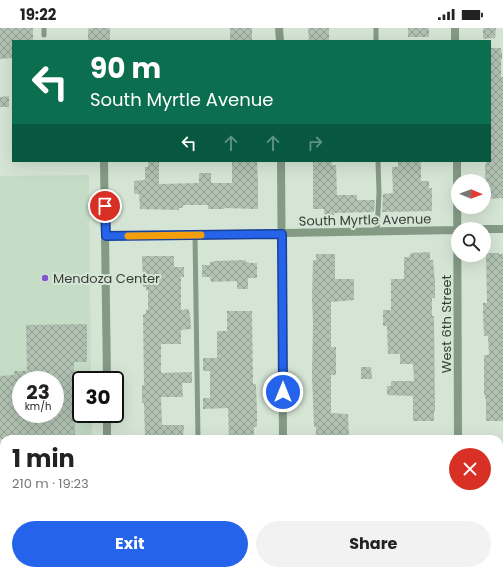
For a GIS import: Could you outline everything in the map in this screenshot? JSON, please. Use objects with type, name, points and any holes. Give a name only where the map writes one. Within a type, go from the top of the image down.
[{"type":"street","points":[[279,28],[280,40]]},
{"type":"street","points":[[455,28],[455,40]]},
{"type":"street","points":[[104,162],[107,371]]},
{"type":"street","points":[[281,162],[283,435]]},
{"type":"street","name":"West 6th Street","points":[[456,162],[458,222]]},
{"type":"street","points":[[491,229],[503,229]]},
{"type":"street","name":"South Myrtle Avenue","points":[[106,236],[451,230]]},
{"type":"street","name":"West 6th Street","points":[[458,262],[458,435]]},
{"type":"street","points":[[107,423],[107,435]]},
{"type":"lane","points":[[44,28],[44,35]]},
{"type":"lane","points":[[376,28],[376,40]]},
{"type":"lane","points":[[377,231],[379,193],[378,162]]},
{"type":"lane","points":[[195,235],[198,435]]},
{"type":"shaded area","name":"Mendoza Center","points":[[89,175],[91,371],[72,371],[72,423],[92,423],[92,435],[0,435],[0,176]]},
{"type":"building","points":[[0,28],[33,28],[33,40],[12,40],[12,58],[0,59]]},
{"type":"building","points":[[110,28],[110,40],[88,40],[88,29]]},
{"type":"building","points":[[230,28],[252,28],[252,40],[230,40]]},
{"type":"building","points":[[308,28],[329,28],[329,40],[309,40]]},
{"type":"building","points":[[408,28],[429,28],[429,37],[408,37]]},
{"type":"building","points":[[483,28],[496,28],[495,38],[483,39]]},
{"type":"building","points":[[491,48],[501,48],[501,77],[503,77],[503,198],[491,199],[491,174],[485,174],[485,164],[487,162],[491,162]]},
{"type":"building","points":[[9,96],[9,107],[0,107],[0,97]]},
{"type":"building","points":[[148,162],[159,162],[159,184],[199,183],[199,173],[211,173],[211,183],[232,183],[232,162],[257,162],[258,209],[208,209],[208,205],[183,205],[183,208],[179,208],[179,210],[140,209],[139,194],[134,194],[134,181],[145,180],[145,167],[148,167]]},
{"type":"building","points":[[313,162],[332,162],[332,165],[336,165],[337,195],[357,195],[357,200],[375,200],[374,212],[334,213],[334,215],[324,215],[324,209],[313,209]]},
{"type":"building","points":[[398,162],[421,162],[421,181],[429,181],[429,188],[432,188],[432,211],[382,212],[383,194],[393,193],[392,167],[398,167]]},
{"type":"building","points":[[430,252],[430,260],[433,260],[435,281],[435,298],[432,298],[432,316],[434,316],[435,412],[434,421],[413,421],[413,396],[387,395],[387,386],[391,386],[391,381],[414,381],[413,364],[400,364],[400,354],[388,354],[387,326],[383,326],[383,310],[391,310],[391,279],[404,279],[404,257],[409,257],[411,253]]},
{"type":"building","points":[[491,253],[503,254],[503,421],[486,421],[486,399],[484,395],[484,355],[489,355],[488,336],[484,336],[483,303],[487,303],[486,262],[491,262]]},
{"type":"building","points":[[316,254],[335,254],[335,279],[354,279],[354,300],[331,302],[331,347],[336,347],[336,375],[331,375],[331,413],[348,414],[349,435],[316,435],[316,427],[314,427],[312,298],[313,260],[316,260]]},
{"type":"building","points":[[142,256],[174,256],[174,267],[184,267],[184,277],[181,277],[181,310],[189,309],[191,329],[181,330],[181,344],[161,344],[161,373],[192,372],[192,383],[182,383],[183,397],[161,397],[162,425],[184,425],[183,435],[145,435],[144,403],[142,403],[142,385],[144,385],[143,314],[146,314],[146,310],[148,310],[148,290],[146,290],[146,287],[143,287]]},
{"type":"building","points":[[246,260],[246,262],[249,263],[257,263],[257,278],[248,278],[248,289],[237,289],[237,281],[211,282],[210,277],[202,277],[202,265],[210,265],[210,262],[214,261]]},
{"type":"building","points":[[227,311],[252,311],[253,384],[256,384],[257,412],[257,427],[254,427],[254,435],[229,435],[228,408],[203,409],[203,398],[210,398],[210,371],[203,371],[203,358],[217,358],[217,331],[227,331]]},
{"type":"building","points":[[87,324],[87,362],[74,362],[74,371],[72,371],[72,423],[75,423],[75,435],[0,435],[0,376],[12,375],[12,423],[64,423],[64,371],[27,371],[26,325]]},
{"type":"building","points":[[361,367],[371,367],[372,379],[361,379]]},
{"type":"slow traffic","points":[[128,236],[201,235]]},
{"type":"place","name":"Mendoza Center","points":[[45,278]]},
{"type":"route","points":[[105,206],[106,236],[282,234],[283,392]]}]
